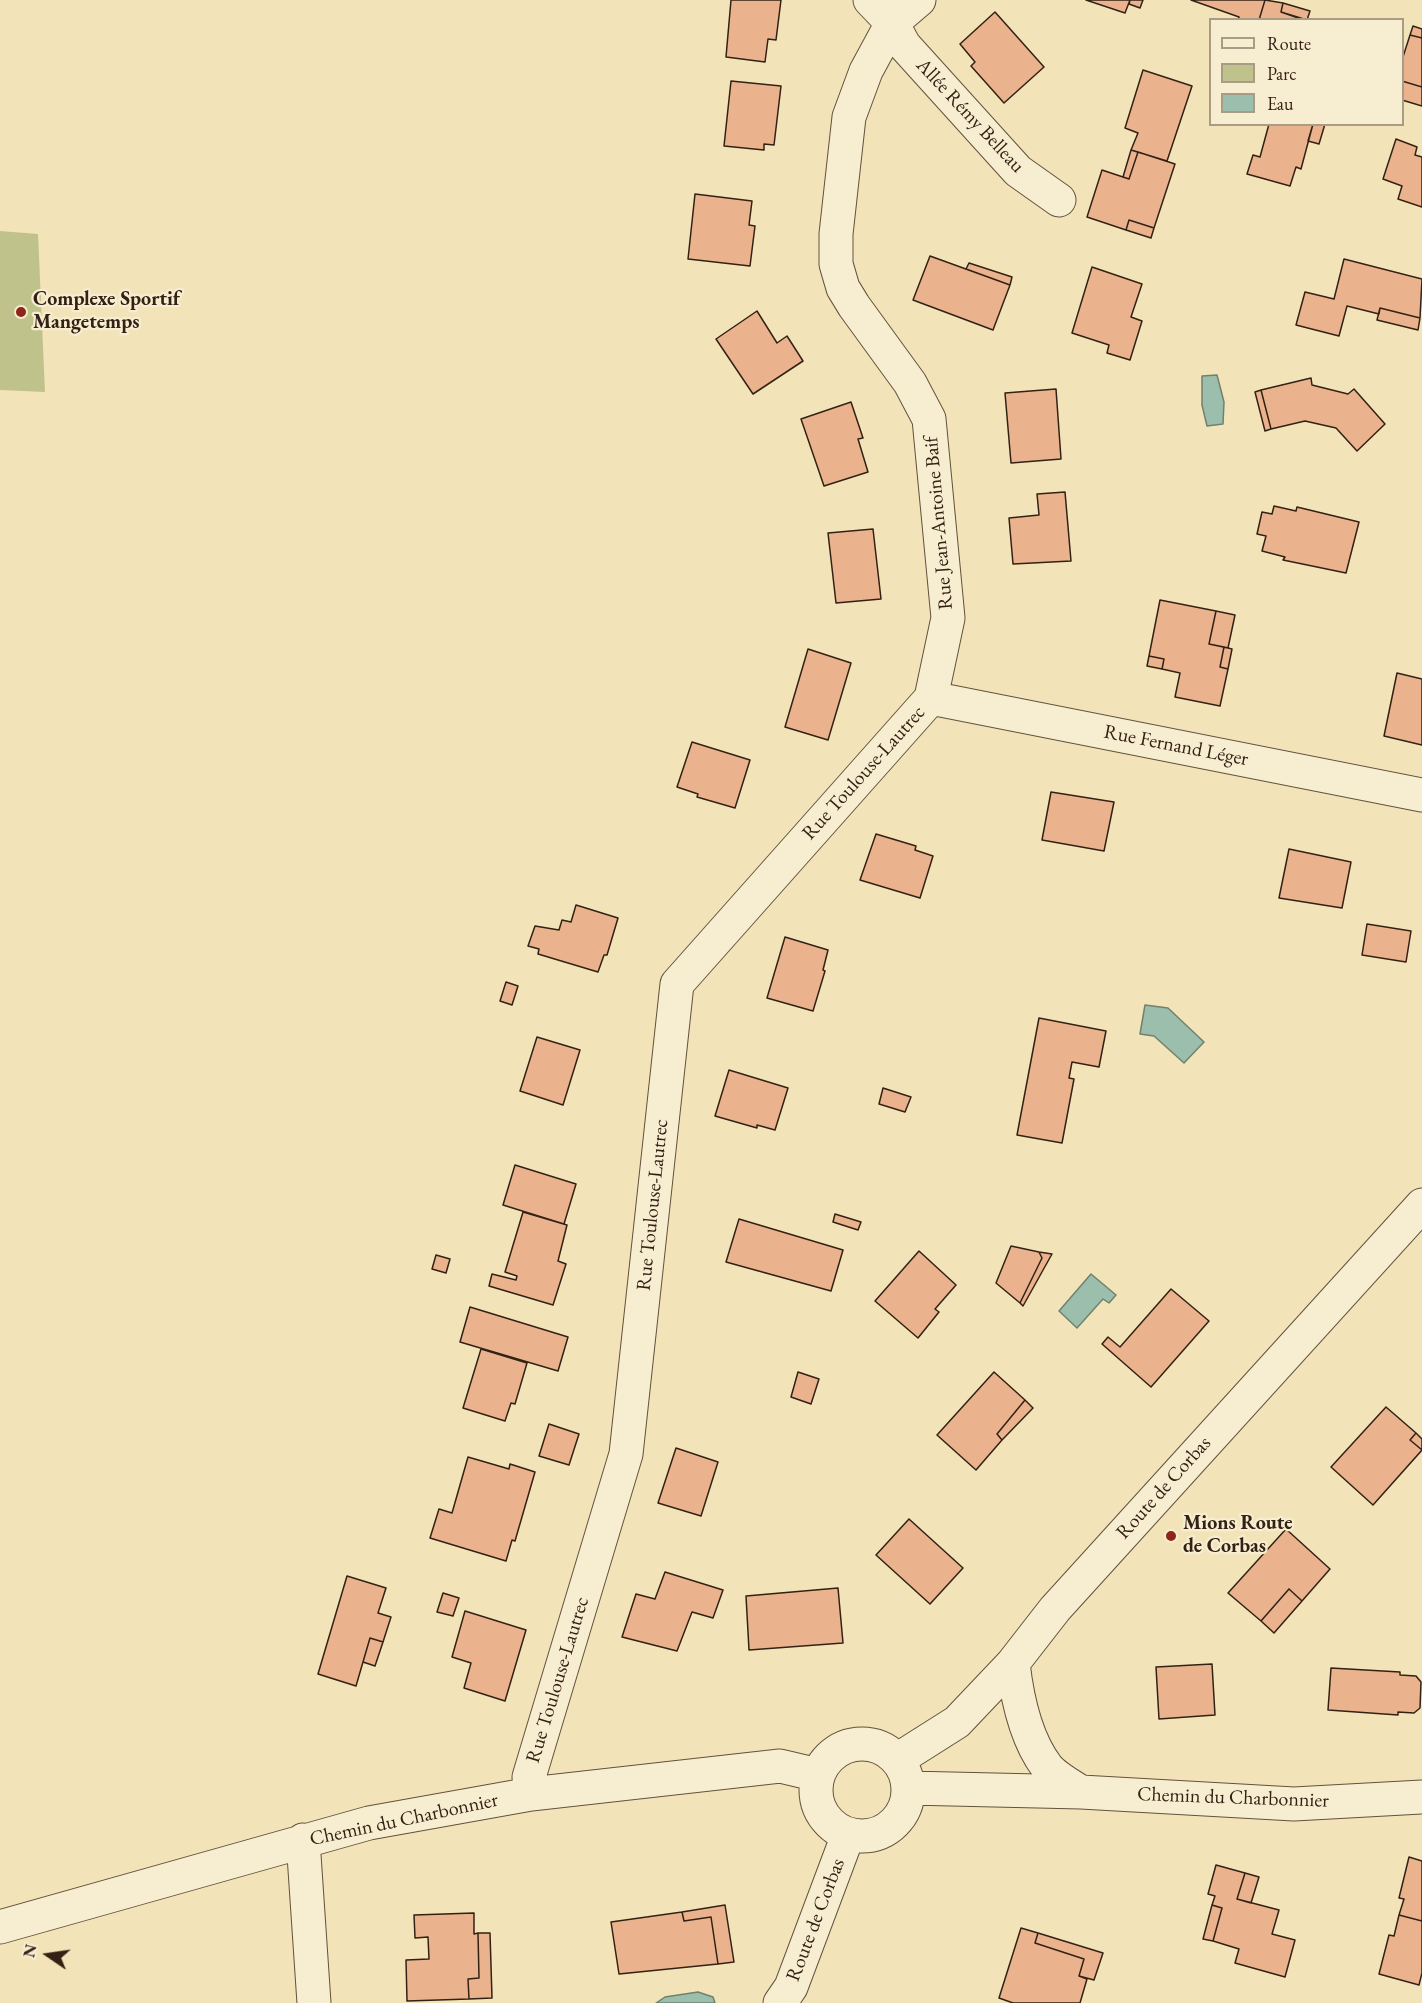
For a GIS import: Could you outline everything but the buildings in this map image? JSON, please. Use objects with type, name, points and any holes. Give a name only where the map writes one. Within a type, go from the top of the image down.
[{"type":"street","name":"Rue Jean-Antoine Baif","points":[[919,0],[881,12],[866,71],[849,117],[836,234],[836,264],[848,297],[910,383],[929,419],[948,618],[931,698]]},
{"type":"street","name":"Allée Rémy Belleau","points":[[881,12],[904,45],[1018,171],[1059,200]]},
{"type":"street","name":"Rue Fernand Léger","points":[[931,698],[1422,795]]},
{"type":"street","name":"Rue Toulouse-Lautrec","points":[[531,1794],[529,1777],[626,1454],[677,984],[931,698]]},
{"type":"street","name":"Route de Corbas","points":[[902,1774],[957,1722],[1013,1663],[1062,1601],[1422,1205]]},
{"type":"street","points":[[1013,1663],[1017,1698],[1028,1731],[1048,1768],[1081,1792]]},
{"type":"street","points":[[860,1744],[874,1745],[902,1774],[906,1803],[900,1816],[877,1834],[848,1835],[835,1828],[824,1817],[818,1804],[815,1789],[818,1775],[834,1752],[860,1744]]},
{"type":"street","name":"Chemin du Charbonnier","points":[[0,1927],[369,1823],[531,1794],[780,1766],[818,1775]]},
{"type":"street","name":"Chemin du Charbonnier","points":[[902,1774],[1081,1792],[1294,1803],[1422,1797]]},
{"type":"street","name":"Route de Corbas","points":[[780,2003],[791,1987],[848,1835]]},
{"type":"street","points":[[303,1840],[314,2003]]},
{"type":"green space","name":"Complexe Sportif Mangetemps","points":[[0,231],[38,234],[45,392],[0,390]]},
{"type":"water","points":[[1217,375],[1224,402],[1223,424],[1207,426],[1202,405],[1202,376]]},
{"type":"water","points":[[1145,1005],[1168,1008],[1204,1042],[1184,1063],[1154,1036],[1140,1034]]},
{"type":"water","points":[[1091,1274],[1116,1295],[1109,1303],[1103,1299],[1077,1328],[1059,1311]]},
{"type":"water","points":[[698,1992],[713,1997],[715,2003],[656,2003],[665,1997]]},
{"type":"place","name":"Complexe Sportif Mangetemps","points":[[21,312]]},
{"type":"place","name":"Mions Route de Corbas","points":[[1171,1536]]}]
